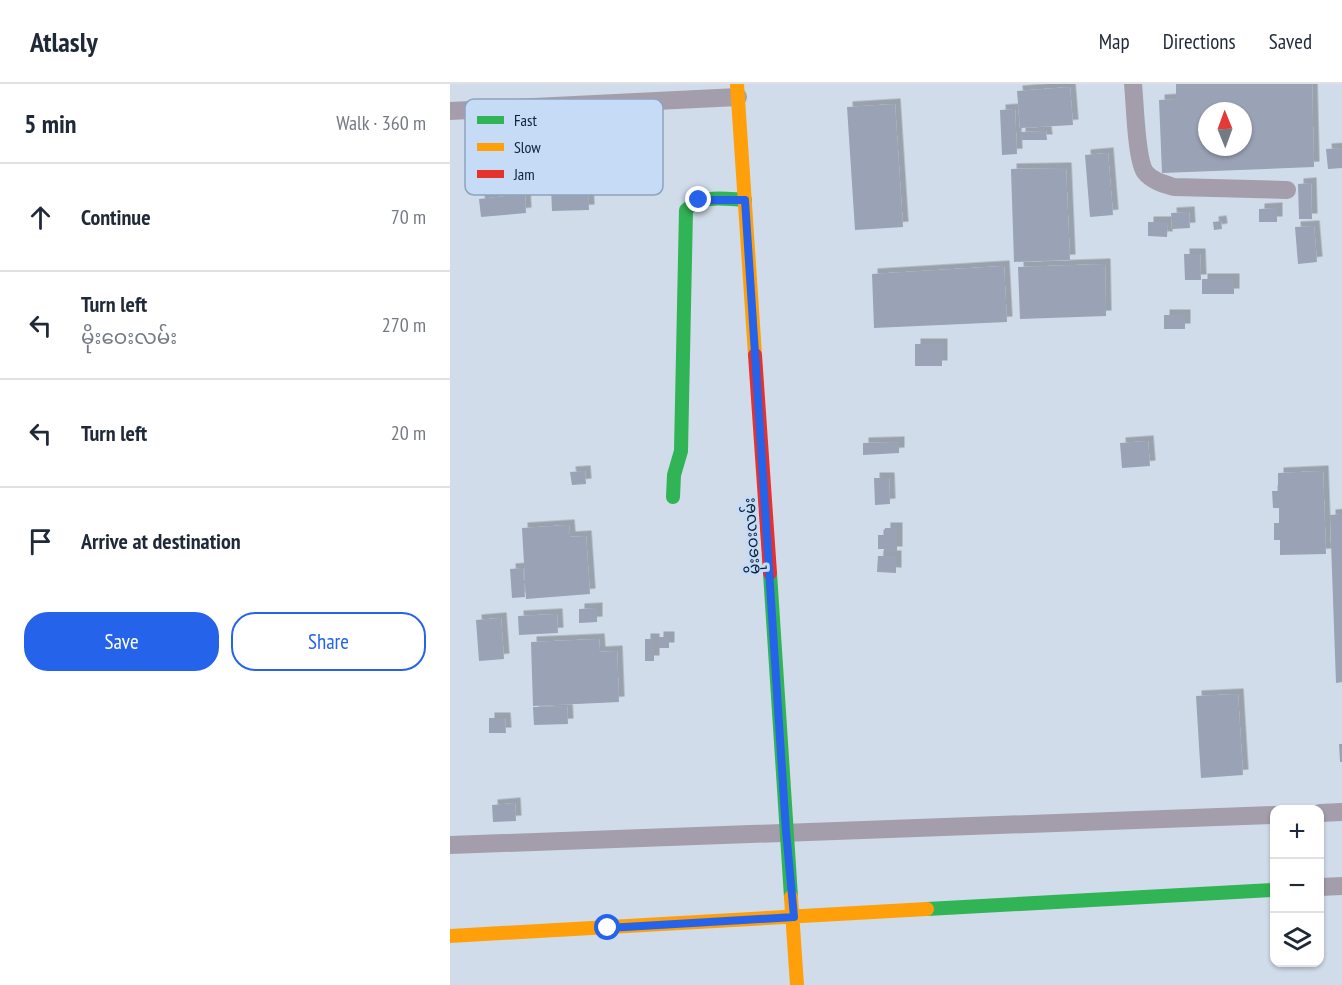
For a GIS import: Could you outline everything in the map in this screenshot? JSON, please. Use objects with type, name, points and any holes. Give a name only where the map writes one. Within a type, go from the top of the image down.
[{"type":"street","points":[[1133,84],[1141,160],[1145,171],[1156,181],[1174,187],[1287,190]]},
{"type":"street","points":[[615,99],[738,90]]},
{"type":"street","name":"မိုးဝေးလမ်း","points":[[738,90],[797,985]]},
{"type":"street","points":[[450,111],[465,110]]},
{"type":"street","points":[[674,497],[674,475],[681,452],[686,210],[690,204],[699,200],[745,200]]},
{"type":"street","points":[[1324,813],[1342,812]]},
{"type":"street","points":[[450,845],[1270,815]]},
{"type":"street","points":[[1324,887],[1342,886]]},
{"type":"street","points":[[450,936],[1270,890]]},
{"type":"building","points":[[1176,84],[1312,84],[1314,167],[1162,173],[1159,100],[1176,99]]},
{"type":"building","points":[[1070,87],[1073,125],[1020,128],[1017,91]]},
{"type":"building","points":[[895,104],[903,227],[855,230],[847,107]]},
{"type":"building","points":[[1015,109],[1017,154],[1002,155],[1000,110]]},
{"type":"building","points":[[1046,131],[1047,140],[1020,140],[1020,132]]},
{"type":"building","points":[[1342,148],[1342,168],[1328,169],[1326,149]]},
{"type":"building","points":[[1108,153],[1113,215],[1090,217],[1085,155]]},
{"type":"building","points":[[1066,168],[1070,260],[1014,262],[1011,169]]},
{"type":"building","points":[[1311,183],[1312,219],[1299,219],[1298,184]]},
{"type":"building","points":[[525,195],[526,213],[481,217],[479,199]]},
{"type":"building","points":[[551,195],[588,195],[589,210],[552,211]]},
{"type":"building","points":[[1277,208],[1277,222],[1259,222],[1259,209]]},
{"type":"building","points":[[1189,212],[1190,228],[1172,229],[1171,213]]},
{"type":"building","points":[[1221,221],[1222,229],[1214,230],[1213,222]]},
{"type":"building","points":[[1148,222],[1168,222],[1167,237],[1148,236]]},
{"type":"building","points":[[1314,226],[1317,262],[1298,264],[1295,227]]},
{"type":"building","points":[[1184,254],[1200,254],[1201,280],[1185,280]]},
{"type":"building","points":[[1105,264],[1106,316],[1020,319],[1018,267]]},
{"type":"building","points":[[1004,266],[1007,322],[874,328],[872,274]]},
{"type":"building","points":[[1202,279],[1234,279],[1234,294],[1202,294]]},
{"type":"building","points":[[1164,315],[1185,315],[1185,329],[1164,329]]},
{"type":"building","points":[[915,344],[942,344],[942,366],[915,366]]},
{"type":"building","points":[[1148,441],[1150,466],[1122,468],[1120,443]]},
{"type":"building","points":[[899,442],[899,453],[863,455],[863,443]]},
{"type":"building","points":[[585,471],[586,484],[572,485],[570,472]]},
{"type":"building","points":[[1323,471],[1326,554],[1280,555],[1280,540],[1274,540],[1274,523],[1279,523],[1279,508],[1273,508],[1272,491],[1278,491],[1278,473]]},
{"type":"building","points":[[874,478],[889,478],[890,504],[875,505]]},
{"type":"building","points":[[1342,514],[1342,682],[1336,683],[1330,515]]},
{"type":"building","points":[[569,525],[570,537],[586,536],[590,594],[526,599],[522,528]]},
{"type":"building","points":[[885,528],[897,528],[897,552],[884,552],[884,549],[878,549],[878,535],[885,535]]},
{"type":"building","points":[[878,556],[896,556],[896,573],[877,572]]},
{"type":"building","points":[[523,568],[525,597],[512,598],[510,569]]},
{"type":"building","points":[[597,608],[597,622],[579,623],[579,609]]},
{"type":"building","points":[[557,614],[558,633],[519,635],[518,616]]},
{"type":"building","points":[[501,618],[504,659],[479,661],[476,620]]},
{"type":"building","points":[[658,637],[669,637],[669,648],[658,648]]},
{"type":"building","points":[[599,639],[600,652],[617,651],[619,702],[533,706],[531,642]]},
{"type":"building","points":[[645,639],[654,639],[654,661],[645,661]]},
{"type":"building","points":[[1238,694],[1243,775],[1201,778],[1196,696]]},
{"type":"building","points":[[567,706],[568,724],[534,725],[533,707]]},
{"type":"building","points":[[489,718],[505,718],[506,733],[489,733]]},
{"type":"building","points":[[1339,744],[1342,744],[1342,762],[1340,762]]},
{"type":"building","points":[[515,803],[516,821],[493,822],[492,805]]},
{"type":"traffic: fast","points":[[673,497],[674,475],[681,451],[686,210],[706,200],[745,200]]},
{"type":"traffic: fast","points":[[770,573],[791,897]]},
{"type":"traffic: fast","points":[[927,909],[1270,890]]},
{"type":"traffic: slow","points":[[737,84],[755,355]]},
{"type":"traffic: slow","points":[[791,897],[797,985]]},
{"type":"traffic: slow","points":[[450,936],[927,909]]},
{"type":"traffic: jam","points":[[755,355],[770,573]]},
{"type":"route","points":[[608,928],[794,917],[786,831],[745,200],[699,200]]}]
